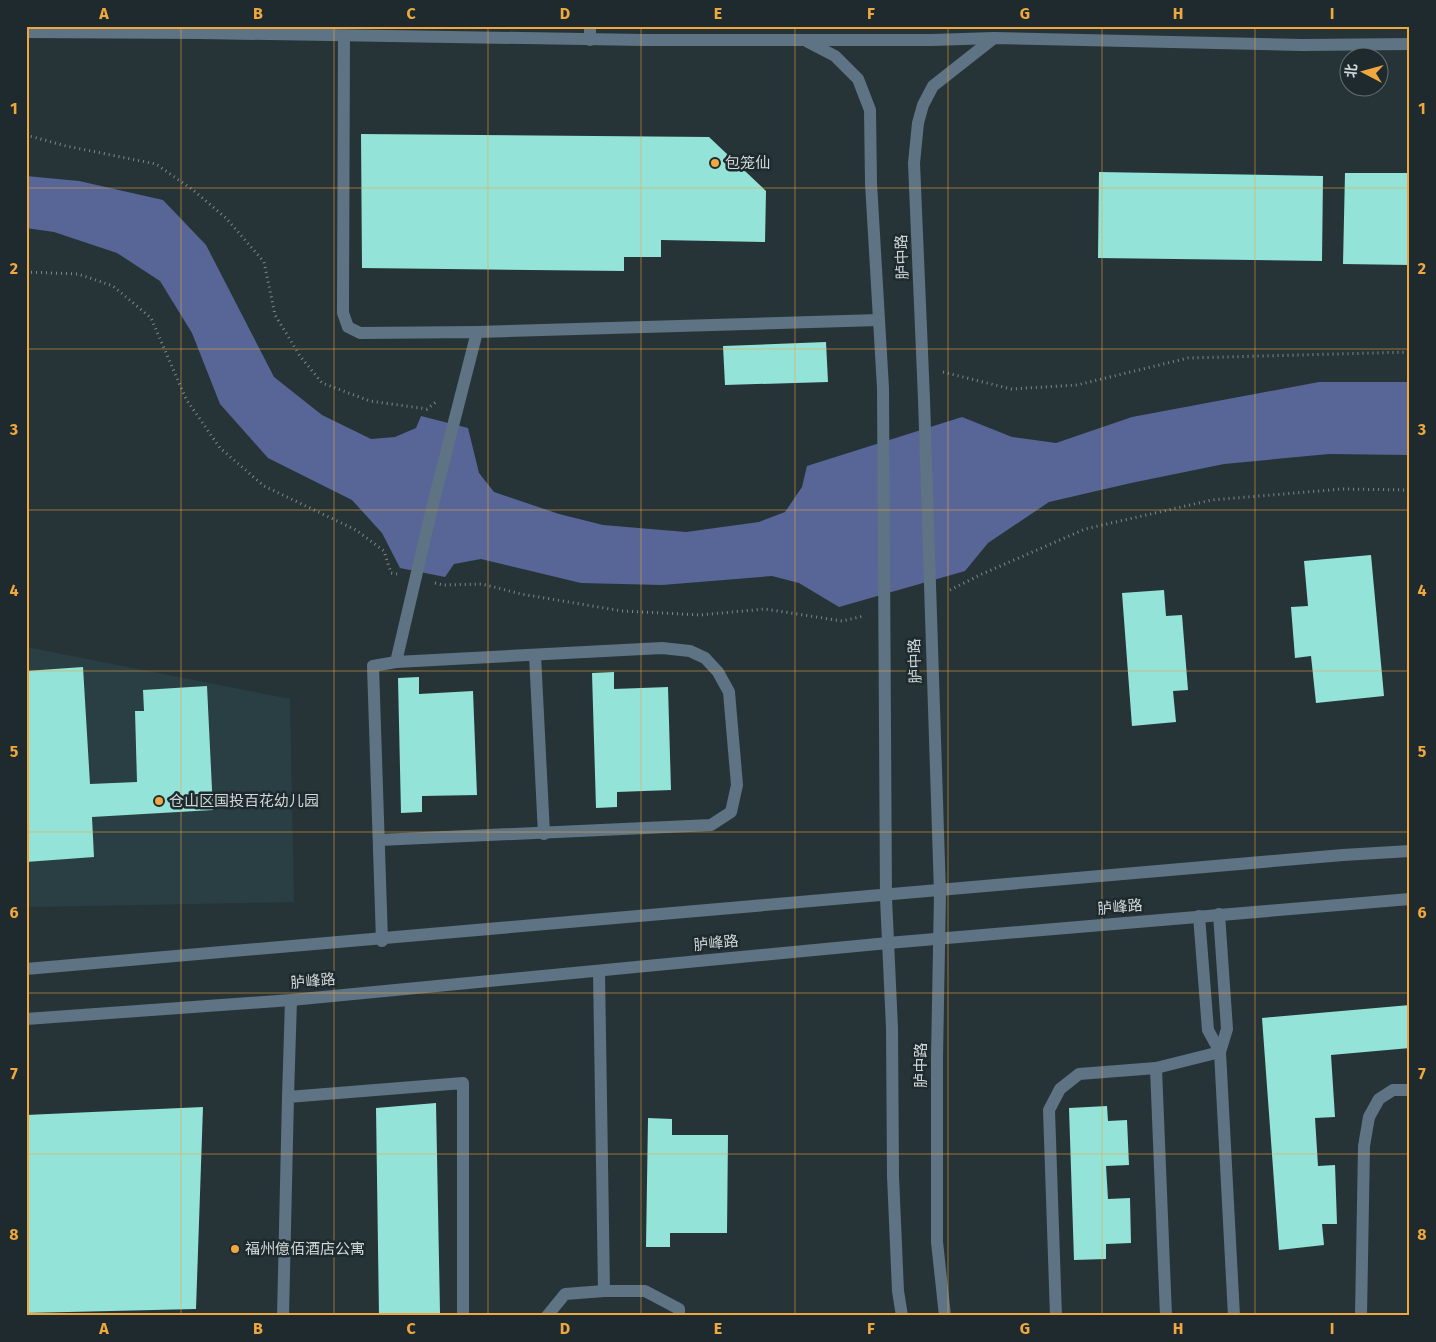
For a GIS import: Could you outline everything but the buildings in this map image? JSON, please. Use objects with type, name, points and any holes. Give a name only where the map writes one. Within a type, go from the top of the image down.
[{"type":"street","points":[[590,26],[590,40]]},
{"type":"street","points":[[26,32],[344,36],[518,32],[590,40],[806,41],[994,38],[1302,46],[1410,44]]},
{"type":"street","points":[[344,36],[343,313],[348,327],[360,333],[476,332],[879,320]]},
{"type":"street","name":"胪中路","points":[[945,1316],[937,1242],[937,1057],[940,893],[923,367],[914,163],[918,123],[923,105],[934,86],[994,38]]},
{"type":"street","name":"胪中路","points":[[806,41],[835,56],[858,80],[870,110],[871,183],[883,407],[886,898],[892,1028],[893,1176],[898,1291],[902,1316]]},
{"type":"street","points":[[396,662],[476,332]]},
{"type":"street","points":[[378,840],[711,825],[731,812],[737,786],[729,692],[718,672],[705,658],[690,651],[662,648],[396,662],[373,666],[378,840],[382,941]]},
{"type":"street","points":[[535,655],[544,834]]},
{"type":"street","name":"胪峰路","points":[[26,969],[382,941],[886,898],[1343,855],[1410,851]]},
{"type":"street","name":"胪峰路","points":[[26,1019],[291,1000],[939,938],[1410,899]]},
{"type":"street","points":[[1219,914],[1227,1029],[1220,1052],[1234,1316]]},
{"type":"street","points":[[1199,916],[1208,1030],[1220,1052]]},
{"type":"street","points":[[599,971],[604,1291]]},
{"type":"street","points":[[283,1316],[291,1000]]},
{"type":"street","points":[[1056,1316],[1049,1110],[1060,1090],[1079,1074],[1156,1068],[1220,1052]]},
{"type":"street","points":[[1156,1068],[1166,1316]]},
{"type":"street","points":[[288,1096],[463,1083],[464,1316]]},
{"type":"street","points":[[1361,1316],[1364,1146],[1369,1117],[1379,1099],[1393,1090],[1410,1090]]},
{"type":"street","points":[[547,1316],[565,1294],[604,1291],[645,1291],[679,1309],[679,1316]]},
{"type":"path","points":[[26,136],[156,164],[226,218],[264,262],[275,315],[300,356],[322,383],[370,401],[428,409],[436,402],[459,401]]},
{"type":"path","points":[[26,272],[78,274],[113,286],[151,318],[186,399],[220,448],[264,486],[356,530],[384,552]]},
{"type":"path","points":[[923,367],[1010,389],[1077,385],[1188,358],[1410,352]]},
{"type":"path","points":[[930,601],[982,574],[1085,529],[1212,500],[1342,490],[1410,490]]},
{"type":"path","points":[[415,579],[443,585],[482,584],[522,594],[622,611],[700,615],[765,609],[842,621]]},
{"type":"shaded area","name":"仓山区国投百花幼儿园","points":[[26,647],[290,699],[294,902],[26,906]]},
{"type":"water","points":[[26,176],[79,181],[163,200],[206,245],[274,377],[322,415],[371,439],[395,437],[416,428],[421,416],[468,428],[479,473],[494,492],[559,514],[603,525],[686,532],[759,522],[785,512],[802,487],[807,466],[962,417],[1012,437],[1056,443],[1132,417],[1319,382],[1410,382],[1410,455],[1329,454],[1224,464],[1049,502],[988,543],[965,571],[839,607],[799,583],[772,576],[662,585],[581,583],[481,559],[454,564],[445,577],[400,568],[382,533],[352,500],[268,458],[220,404],[192,333],[160,281],[117,253],[54,232],[26,228]]},
{"type":"place","name":"包笼仙","points":[[715,163]]},
{"type":"place","name":"仓山区国投百花幼儿园","points":[[159,801]]},
{"type":"place","name":"福州億佰酒店公寓","points":[[235,1249]]}]
